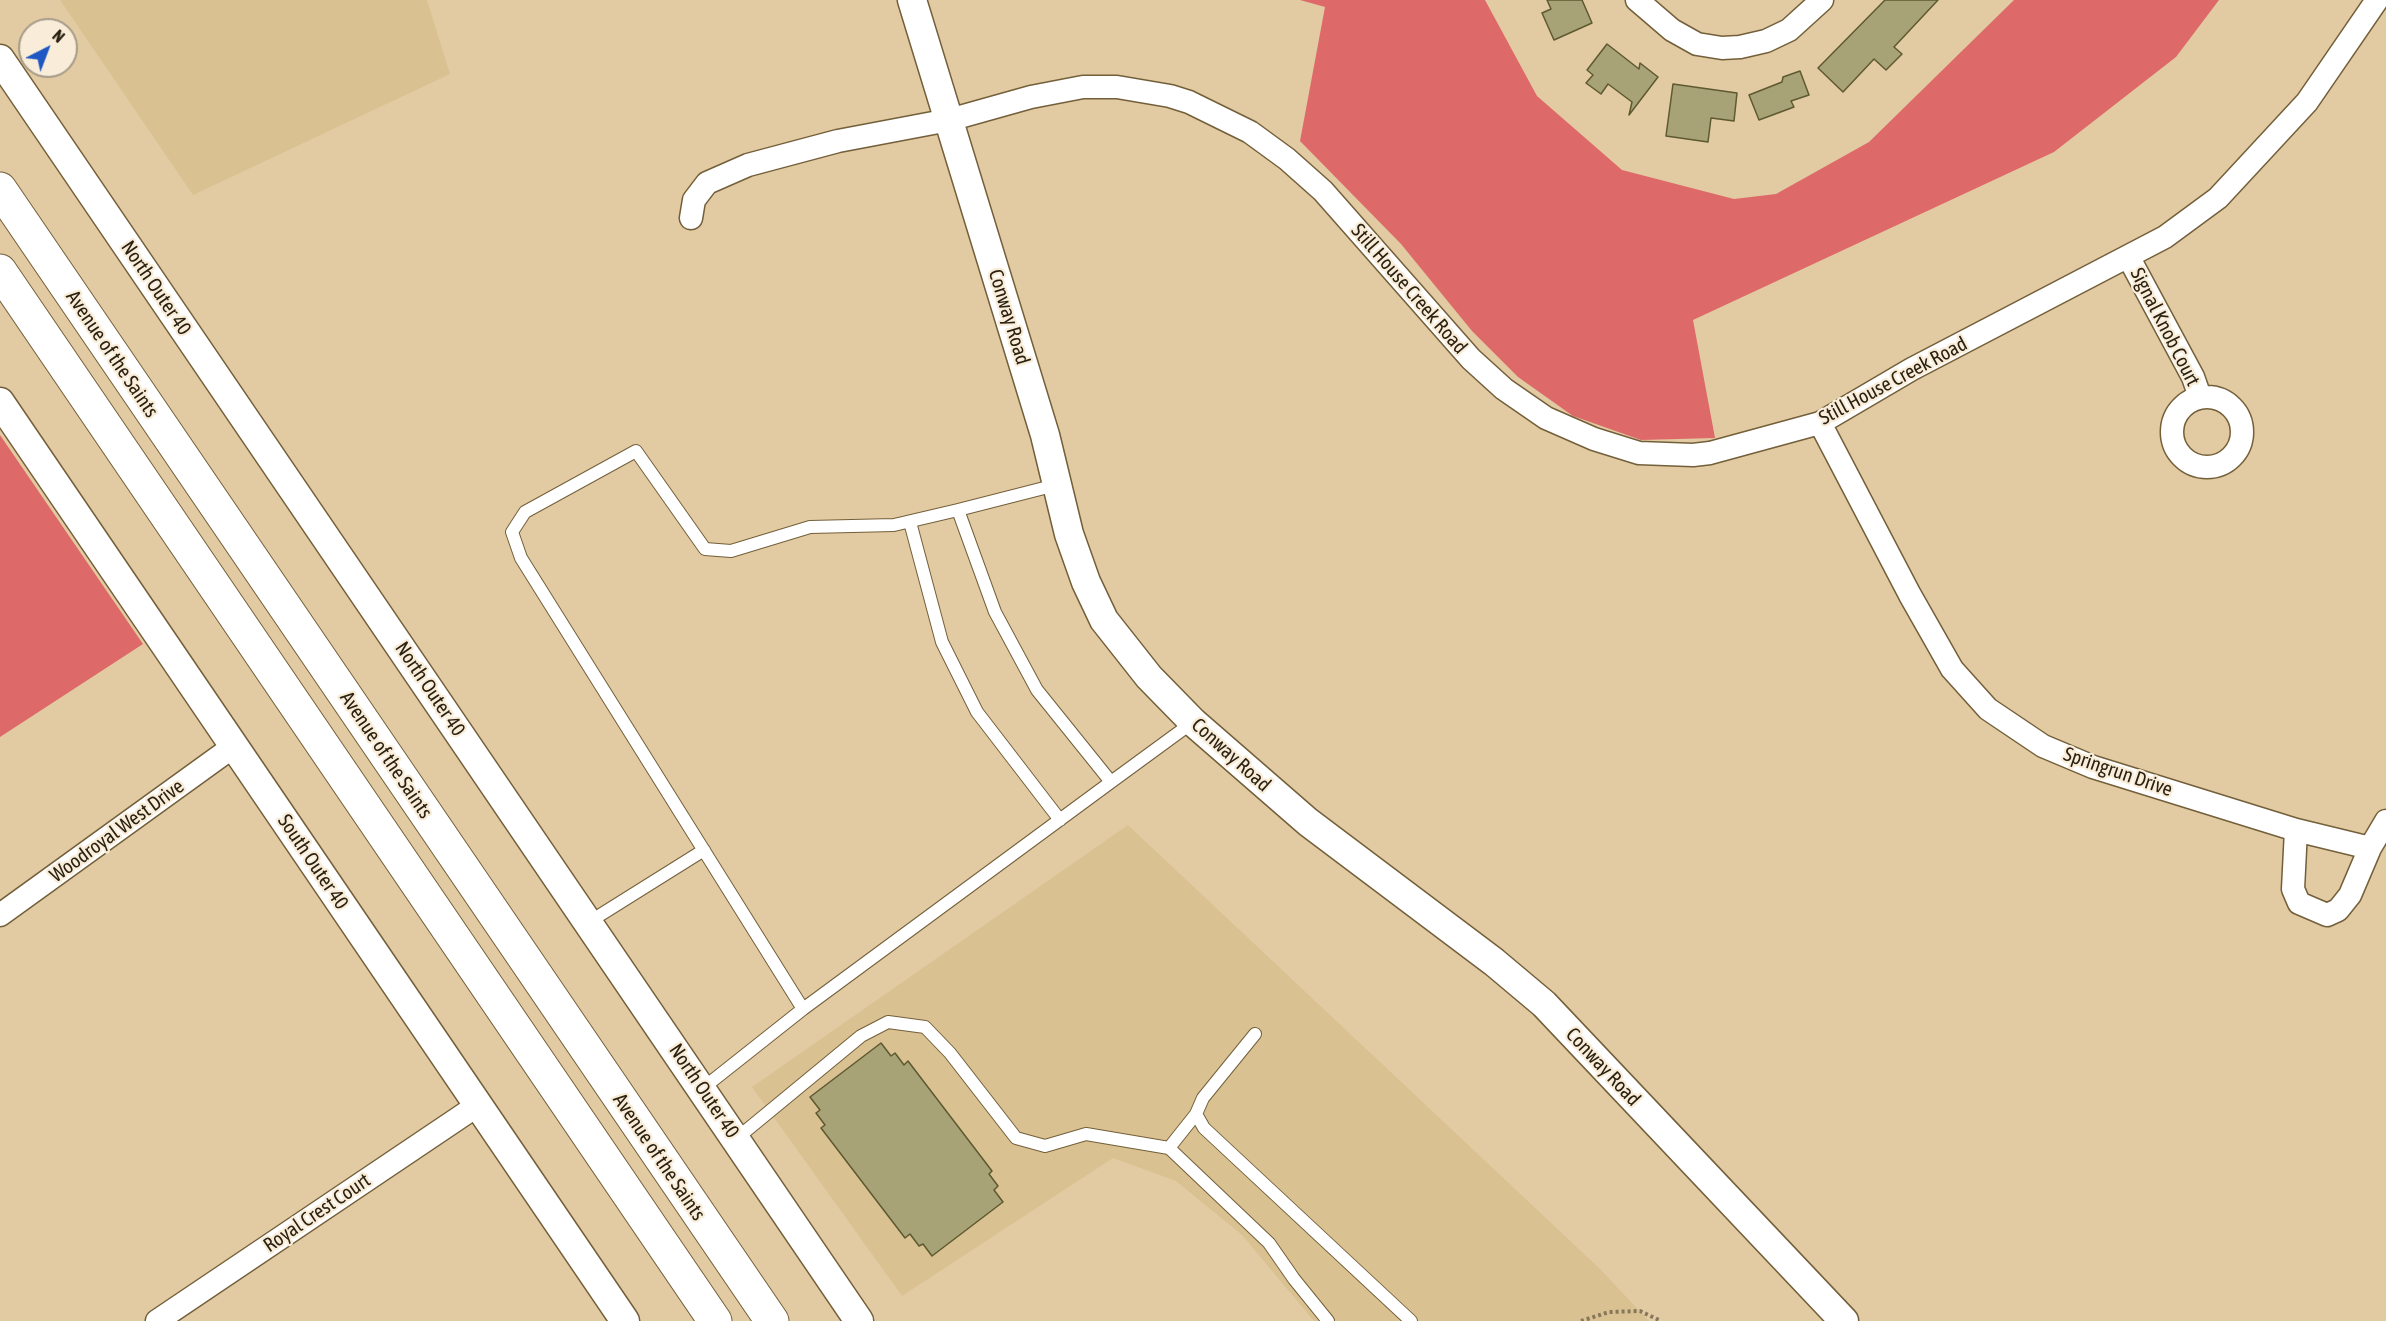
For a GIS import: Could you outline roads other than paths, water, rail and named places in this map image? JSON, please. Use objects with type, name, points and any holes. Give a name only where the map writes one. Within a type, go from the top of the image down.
[{"type":"highway","name":"Avenue of the Saints","points":[[0,189],[772,1321]]},
{"type":"highway","points":[[0,271],[715,1321]]},
{"type":"street","name":"Conway Road","points":[[912,0],[1045,435],[1069,534],[1086,582],[1104,620],[1149,677],[1193,722],[1308,822],[1494,962],[1544,1004],[1844,1321]]},
{"type":"street","points":[[1637,0],[1672,30],[1697,44],[1722,48],[1767,41],[1790,30],[1822,0]]},
{"type":"street","name":"Still House Creek Road","points":[[691,218],[694,200],[707,183],[748,165],[838,141],[949,120],[1031,96],[1083,87],[1117,87],[1179,99],[1250,132],[1287,159],[1323,191],[1471,359],[1504,389],[1546,418],[1594,439],[1639,453],[1693,455],[1726,449],[1820,423],[1912,369],[2129,258],[2165,237],[2218,198],[2307,102],[2377,0]]},
{"type":"street","name":"North Outer 40","points":[[0,59],[859,1321]]},
{"type":"street","name":"Signal Knob Court","points":[[2129,258],[2193,377],[2200,397]]},
{"type":"street","name":"South Outer 40","points":[[0,402],[625,1321]]},
{"type":"street","name":"Springrun Drive","points":[[1820,423],[1910,595],[1952,669],[1988,709],[2043,746],[2093,767],[2296,830],[2370,848]]},
{"type":"street","name":"Woodroyal West Drive","points":[[0,915],[234,746]]},
{"type":"street","points":[[2296,830],[2293,889],[2300,903],[2327,915],[2338,910],[2350,895],[2370,848],[2386,821]]},
{"type":"street","name":"Royal Crest Court","points":[[157,1321],[478,1105]]},
{"type":"lane","points":[[803,1009],[521,558],[512,531],[525,512],[636,452],[705,549],[730,551],[810,527],[894,525],[1056,485]]},
{"type":"lane","points":[[958,510],[995,612],[1037,690],[1111,782]]},
{"type":"lane","points":[[910,522],[942,642],[977,712],[1060,820]]},
{"type":"lane","points":[[702,1089],[803,1009],[1193,722]]},
{"type":"lane","points":[[589,922],[704,850]]},
{"type":"lane","points":[[736,1139],[861,1036],[888,1022],[925,1027],[950,1053],[1016,1138],[1045,1146],[1086,1134],[1169,1148],[1269,1243],[1328,1321]]},
{"type":"lane","points":[[1169,1148],[1196,1114],[1203,1098],[1255,1034]]},
{"type":"lane","points":[[1196,1114],[1204,1128],[1411,1321]]}]
